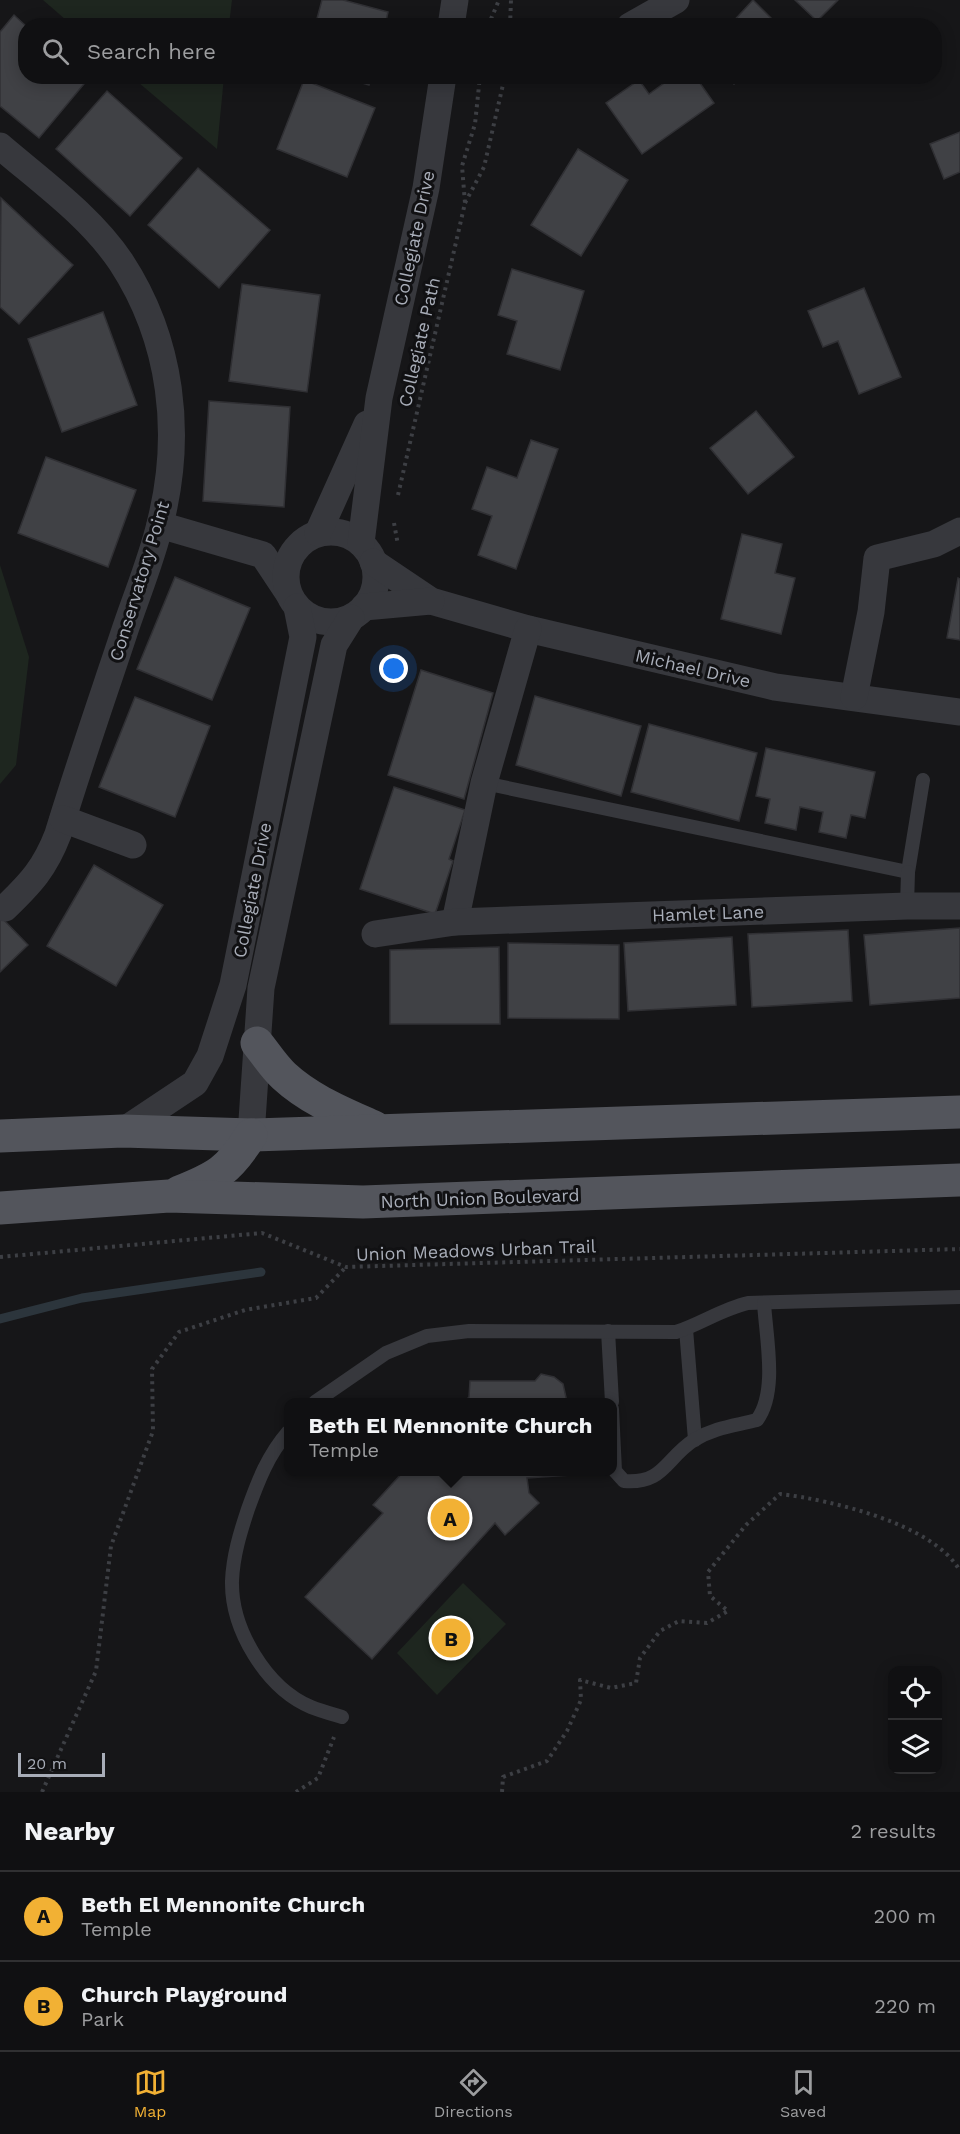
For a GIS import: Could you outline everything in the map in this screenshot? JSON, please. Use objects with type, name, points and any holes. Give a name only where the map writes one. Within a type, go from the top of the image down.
[{"type":"main road","points":[[257,1043],[283,1075],[305,1092],[328,1106],[379,1129]]},
{"type":"main road","points":[[0,1136],[123,1131],[251,1135],[379,1129],[960,1112]]},
{"type":"main road","points":[[169,1196],[216,1177],[237,1158],[251,1135]]},
{"type":"main road","name":"North Union Boulevard","points":[[0,1208],[169,1196],[363,1202],[960,1180]]},
{"type":"street","points":[[452,18],[454,0]]},
{"type":"street","points":[[644,18],[676,0]]},
{"type":"street","name":"Collegiate Drive","points":[[367,552],[379,399],[426,188],[442,84]]},
{"type":"street","name":"Conservatory Point","points":[[0,146],[94,228],[121,263],[143,303],[159,344],[168,378],[172,414],[172,450],[160,525],[63,819],[47,863],[33,881],[5,908]]},
{"type":"street","name":"Collegiate Drive","points":[[312,537],[379,399]]},
{"type":"street","points":[[160,525],[263,555],[312,537],[334,532],[348,535],[367,552],[376,584],[358,613],[337,622],[322,621],[308,616],[293,600],[263,555]]},
{"type":"street","points":[[854,697],[871,612],[877,558],[934,544],[960,531]]},
{"type":"street","points":[[293,600],[286,579],[287,564],[294,551],[312,537]]},
{"type":"street","name":"Michael Drive","points":[[367,552],[431,601],[528,629],[775,687],[960,712]]},
{"type":"street","name":"Collegiate Drive","points":[[123,1131],[195,1083],[213,1046],[233,985],[303,637],[293,600]]},
{"type":"street","name":"Michael Drive","points":[[358,613],[431,601]]},
{"type":"street","name":"Collegiate Drive","points":[[251,1135],[261,988],[334,645],[358,613]]},
{"type":"street","points":[[455,922],[484,783],[528,629]]},
{"type":"street","points":[[63,819],[133,844]]},
{"type":"street","name":"Hamlet Lane","points":[[375,934],[455,922],[960,906]]},
{"type":"lane","points":[[907,906],[908,872],[923,780]]},
{"type":"lane","points":[[484,783],[908,872]]},
{"type":"lane","points":[[321,1398],[386,1353],[427,1336],[469,1331],[676,1332],[706,1322],[727,1308],[764,1303],[960,1297]]},
{"type":"lane","points":[[617,1473],[624,1481],[642,1482],[657,1475],[695,1440],[724,1426],[757,1420],[765,1411],[770,1396],[764,1303]]},
{"type":"lane","points":[[686,1329],[695,1440]]},
{"type":"lane","points":[[608,1332],[612,1398]]},
{"type":"lane","points":[[284,1438],[261,1472],[236,1545],[232,1582],[238,1622],[255,1655],[280,1685],[310,1707],[342,1717]]},
{"type":"path","points":[[491,18],[499,0]]},
{"type":"path","points":[[510,18],[511,0]]},
{"type":"path","name":"Collegiate Path","points":[[396,504],[465,203],[462,166],[475,124],[479,84]]},
{"type":"path","points":[[465,203],[484,167],[503,84]]},
{"type":"path","points":[[395,514],[394,523],[399,546]]},
{"type":"path","name":"Union Meadows Urban Trail","points":[[0,1257],[262,1233],[346,1267],[960,1249]]},
{"type":"path","points":[[42,1792],[96,1671],[111,1546],[153,1431],[152,1369],[179,1332],[245,1310],[316,1298],[346,1267]]},
{"type":"path","points":[[502,1792],[503,1777],[547,1761],[567,1731],[581,1700],[580,1680],[612,1688],[636,1683],[640,1658],[660,1631],[679,1621],[707,1623],[728,1611],[710,1596],[708,1572],[746,1525],[780,1494],[815,1498],[922,1534],[952,1557],[960,1571]]},
{"type":"path","points":[[296,1792],[318,1778],[342,1717]]},
{"type":"shaded area","points":[[43,0],[232,0],[230,18],[64,18]]},
{"type":"shaded area","points":[[140,84],[223,84],[217,149]]},
{"type":"shaded area","points":[[0,565],[29,657],[16,765],[0,784]]},
{"type":"shaded area","points":[[463,1583],[506,1624],[437,1695],[397,1653]]},
{"type":"building","points":[[322,0],[343,0],[388,12],[387,18],[317,18]]},
{"type":"building","points":[[753,0],[771,18],[736,18]]},
{"type":"building","points":[[795,0],[838,0],[820,18],[814,18]]},
{"type":"building","points":[[14,15],[18,19],[18,84],[84,84],[39,138],[0,106],[0,32]]},
{"type":"building","points":[[302,84],[314,84],[375,108],[347,177],[277,149]]},
{"type":"building","points":[[633,84],[642,84],[649,94],[663,84],[701,84],[714,103],[642,154],[606,103]]},
{"type":"building","points":[[107,91],[182,158],[130,216],[56,149]]},
{"type":"building","points":[[960,132],[960,172],[944,179],[930,144]]},
{"type":"building","points":[[578,149],[628,180],[581,256],[531,225]]},
{"type":"building","points":[[198,168],[270,230],[219,288],[148,225]]},
{"type":"building","points":[[1,198],[73,265],[19,324],[0,307]]},
{"type":"building","points":[[512,269],[584,291],[560,370],[507,354],[517,321],[498,315]]},
{"type":"building","points":[[242,284],[320,295],[307,392],[229,381]]},
{"type":"building","points":[[864,288],[901,377],[859,394],[838,341],[823,347],[808,311]]},
{"type":"building","points":[[103,312],[137,405],[62,432],[28,339]]},
{"type":"building","points":[[209,401],[290,407],[284,507],[203,501]]},
{"type":"building","points":[[756,411],[794,457],[748,494],[710,448]]},
{"type":"building","points":[[531,440],[558,449],[516,569],[478,555],[492,516],[472,509],[487,467],[517,478]]},
{"type":"building","points":[[46,457],[136,490],[108,567],[18,533]]},
{"type":"building","points":[[742,534],[782,544],[775,573],[795,578],[781,634],[721,619]]},
{"type":"building","points":[[175,577],[250,608],[212,700],[137,669]]},
{"type":"building","points":[[958,578],[960,579],[960,640],[947,638]]},
{"type":"building","points":[[421,670],[493,693],[464,799],[388,775]]},
{"type":"building","points":[[535,696],[641,726],[621,796],[516,765]]},
{"type":"building","points":[[135,697],[210,726],[175,817],[99,787]]},
{"type":"building","points":[[649,724],[757,753],[739,821],[631,792]]},
{"type":"building","points":[[766,748],[875,772],[865,818],[851,815],[846,838],[819,832],[823,812],[800,807],[796,830],[765,823],[770,799],[756,796]]},
{"type":"building","points":[[394,787],[465,810],[449,859],[453,861],[435,914],[360,889]]},
{"type":"building","points":[[94,865],[163,905],[116,986],[47,946]]},
{"type":"building","points":[[0,916],[28,945],[0,972]]},
{"type":"building","points":[[960,928],[960,998],[870,1005],[864,935]]},
{"type":"building","points":[[848,930],[852,1001],[752,1007],[748,934]]},
{"type":"building","points":[[732,937],[736,1005],[628,1011],[624,943]]},
{"type":"building","points":[[508,943],[619,945],[619,1019],[508,1018]]},
{"type":"building","points":[[499,947],[500,1024],[390,1024],[390,950]]},
{"type":"building","points":[[541,1374],[554,1377],[563,1384],[566,1398],[468,1398],[470,1381],[535,1381]]},
{"type":"building","points":[[399,1476],[556,1476],[527,1478],[529,1493],[539,1503],[505,1535],[495,1523],[372,1659],[305,1597],[383,1513],[373,1505]]},
{"type":"waterway","points":[[0,1319],[82,1298],[261,1272]]},
{"type":"place","name":"Beth El Mennonite Church","points":[[450,1518]]},
{"type":"place","name":"Church Playground","points":[[451,1638]]}]
